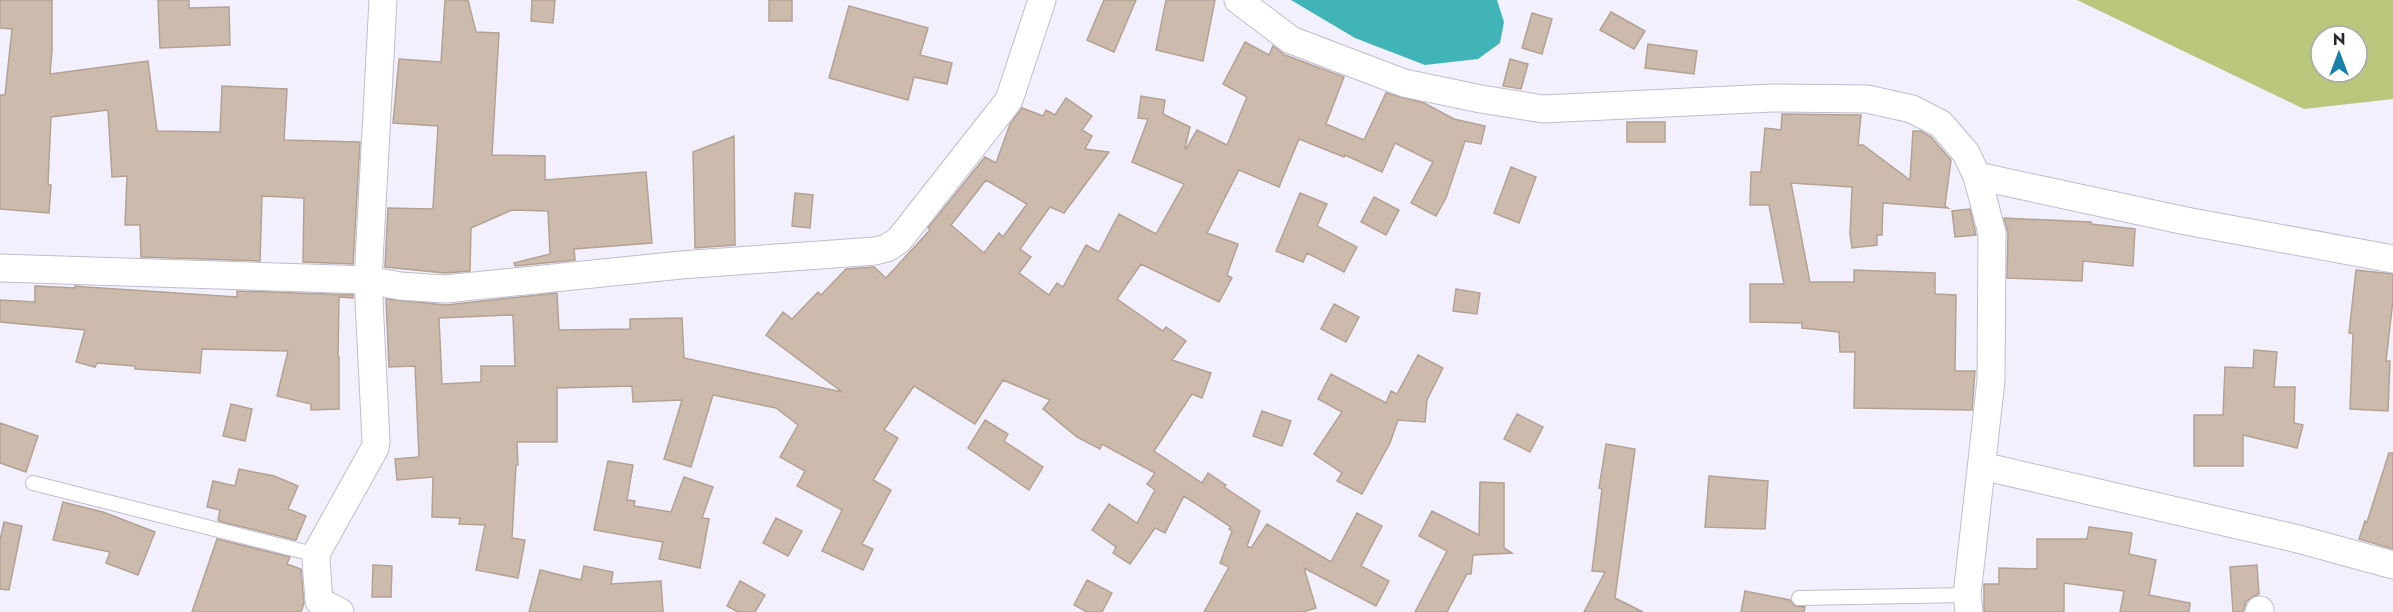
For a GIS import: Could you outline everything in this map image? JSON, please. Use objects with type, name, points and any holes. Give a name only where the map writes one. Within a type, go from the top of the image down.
[{"type":"street","points":[[326,608],[317,555],[375,448],[376,441],[368,280],[383,0]]},
{"type":"street","points":[[0,268],[368,280],[400,286],[445,289],[681,265],[875,251],[887,248],[899,240],[1009,99],[1042,0]]},
{"type":"street","points":[[1239,0],[1291,40],[1404,83],[1543,109],[1821,98],[1867,99],[1912,110],[1941,124],[1966,153],[1977,176],[1992,233],[1991,380],[1968,604]]},
{"type":"street","points":[[1977,176],[2186,221],[2393,259]]},
{"type":"street","points":[[1982,466],[2298,539],[2393,565]]},
{"type":"lane","points":[[33,483],[317,555]]},
{"type":"lane","points":[[1799,598],[1968,604]]},
{"type":"green space","points":[[2077,0],[2393,0],[2393,99],[2304,109]]},
{"type":"water","points":[[1291,0],[1497,0],[1504,22],[1500,43],[1478,59],[1425,65],[1355,38]]},
{"type":"building","points":[[0,0],[52,0],[50,74],[148,61],[157,131],[220,132],[222,86],[287,89],[284,140],[360,142],[353,264],[303,262],[304,198],[262,196],[260,261],[141,257],[140,225],[125,225],[127,176],[112,177],[108,110],[51,117],[49,213],[0,209],[0,95],[5,95],[12,29],[0,28]]},
{"type":"building","points":[[158,0],[189,0],[189,8],[229,7],[230,45],[160,48]]},
{"type":"building","points":[[445,0],[468,0],[476,32],[499,33],[492,155],[545,156],[545,180],[646,172],[652,243],[574,249],[575,260],[515,266],[514,263],[550,254],[548,211],[512,210],[471,228],[470,271],[445,273],[385,267],[388,208],[432,209],[433,207],[438,126],[393,123],[399,59],[441,62]]},
{"type":"building","points":[[532,0],[555,0],[553,23],[531,21]]},
{"type":"building","points":[[769,0],[792,0],[792,21],[769,21]]},
{"type":"building","points":[[1104,0],[1136,0],[1114,52],[1087,40]]},
{"type":"building","points":[[1166,0],[1215,0],[1203,61],[1156,50]]},
{"type":"building","points":[[849,6],[928,28],[920,55],[952,63],[947,84],[914,77],[908,100],[829,78]]},
{"type":"building","points":[[1611,12],[1645,31],[1634,49],[1600,30]]},
{"type":"building","points":[[1532,13],[1552,19],[1542,54],[1522,48]]},
{"type":"building","points":[[1245,42],[1269,55],[1273,46],[1285,55],[1344,77],[1326,124],[1364,140],[1386,93],[1424,103],[1454,119],[1485,126],[1481,144],[1465,141],[1446,198],[1436,216],[1411,203],[1433,162],[1395,143],[1382,172],[1345,155],[1344,157],[1299,139],[1279,187],[1239,170],[1207,233],[1238,244],[1227,275],[1232,278],[1219,302],[1141,264],[1117,299],[1163,331],[1166,327],[1186,341],[1172,360],[1211,373],[1202,398],[1192,394],[1154,451],[1202,483],[1208,473],[1226,485],[1224,487],[1260,511],[1247,546],[1251,548],[1267,524],[1331,562],[1357,513],[1382,526],[1361,566],[1389,581],[1376,606],[1304,568],[1316,608],[1303,612],[1204,612],[1229,567],[1220,563],[1232,531],[1229,529],[1231,527],[1184,496],[1165,533],[1155,528],[1130,564],[1113,553],[1116,547],[1092,530],[1109,504],[1137,523],[1155,490],[1147,484],[1155,473],[1102,444],[1100,449],[1077,437],[1043,409],[1050,400],[1003,380],[975,424],[914,386],[884,430],[898,438],[873,480],[891,490],[862,544],[873,549],[863,570],[822,551],[842,510],[797,486],[805,471],[780,457],[798,425],[776,408],[713,395],[691,467],[664,459],[682,400],[633,402],[632,386],[557,388],[557,442],[517,442],[518,465],[516,465],[512,538],[525,540],[518,578],[476,570],[485,525],[459,524],[460,518],[432,517],[433,477],[397,480],[395,459],[419,457],[415,366],[389,367],[386,299],[446,305],[557,293],[559,330],[630,329],[630,319],[682,318],[684,358],[842,392],[766,335],[783,312],[792,319],[818,292],[821,295],[846,269],[874,267],[886,278],[930,230],[928,228],[985,157],[996,163],[1010,124],[1022,108],[1043,116],[1046,110],[1055,115],[1066,98],[1092,116],[1082,130],[1092,136],[1085,149],[1109,152],[1064,213],[1050,207],[1020,249],[1031,257],[1019,273],[1049,295],[1057,283],[1063,287],[1086,245],[1099,252],[1119,214],[1156,234],[1184,184],[1132,162],[1148,119],[1138,118],[1141,96],[1165,100],[1163,114],[1190,127],[1186,149],[1197,130],[1227,145],[1247,97],[1223,84]],"holes":[[[986,180],[1027,204],[1003,237],[999,233],[984,253],[951,225]],[[513,315],[515,366],[481,366],[481,382],[442,384],[439,318]]]},
{"type":"building","points":[[1648,44],[1697,51],[1694,74],[1645,68]]},
{"type":"building","points":[[1510,59],[1528,64],[1521,89],[1503,86]]},
{"type":"building","points":[[1782,114],[1861,115],[1858,145],[1863,145],[1910,180],[1913,131],[1921,131],[1931,137],[1951,160],[1945,206],[1948,208],[1883,203],[1882,235],[1877,235],[1877,245],[1852,248],[1850,234],[1852,187],[1791,183],[1810,282],[1854,282],[1854,270],[1935,273],[1935,294],[1956,295],[1955,371],[1975,371],[1972,410],[1854,408],[1855,352],[1840,352],[1839,332],[1802,328],[1802,323],[1750,322],[1750,284],[1784,284],[1769,205],[1750,205],[1751,172],[1761,172],[1765,128],[1781,130]]},
{"type":"building","points":[[1627,122],[1665,122],[1665,142],[1627,142]]},
{"type":"building","points":[[734,136],[735,245],[695,248],[693,152]]},
{"type":"building","points":[[1511,167],[1536,177],[1519,223],[1494,213]]},
{"type":"building","points":[[795,193],[813,195],[810,228],[792,226]]},
{"type":"building","points":[[1300,193],[1327,204],[1317,226],[1357,247],[1344,272],[1307,253],[1303,262],[1276,251]]},
{"type":"building","points":[[1374,197],[1399,210],[1386,235],[1361,222]]},
{"type":"building","points":[[1970,209],[1976,235],[1955,237],[1952,211]]},
{"type":"building","points":[[2004,218],[2091,222],[2091,224],[2135,229],[2133,266],[2083,261],[2082,281],[2007,278],[2008,233]]},
{"type":"building","points":[[2356,270],[2393,274],[2393,300],[2386,361],[2390,361],[2388,411],[2350,409],[2353,334],[2349,333]]},
{"type":"building","points":[[35,286],[75,288],[75,286],[237,297],[237,291],[353,295],[353,298],[339,297],[339,409],[311,410],[311,404],[277,396],[288,351],[202,349],[200,373],[135,369],[135,366],[97,363],[95,367],[76,362],[85,330],[0,322],[0,300],[35,302]]},
{"type":"building","points":[[1456,289],[1480,293],[1477,314],[1453,311]]},
{"type":"building","points":[[1334,304],[1359,317],[1346,342],[1321,329]]},
{"type":"building","points":[[2254,350],[2277,352],[2274,387],[2295,387],[2294,423],[2303,425],[2297,448],[2243,435],[2243,466],[2194,466],[2194,415],[2223,415],[2225,367],[2253,368]]},
{"type":"building","points":[[1418,355],[1443,368],[1427,400],[1425,422],[1398,420],[1390,443],[1362,494],[1337,481],[1342,473],[1314,454],[1342,412],[1318,399],[1331,374],[1386,403],[1391,391],[1397,394]]},
{"type":"building","points":[[231,404],[252,409],[245,441],[223,436]]},
{"type":"building","points":[[1262,411],[1291,421],[1282,446],[1253,436]]},
{"type":"building","points":[[1517,414],[1543,427],[1530,452],[1504,439]]},
{"type":"building","points":[[985,420],[1008,434],[1004,441],[1043,467],[1029,490],[968,448]]},
{"type":"building","points":[[0,423],[38,436],[26,472],[0,463]]},
{"type":"building","points":[[1606,444],[1635,449],[1615,598],[1643,612],[1584,612],[1605,572],[1592,571],[1602,489],[1599,488]]},
{"type":"building","points":[[2389,453],[2393,453],[2393,549],[2359,539],[2365,521],[2367,522]]},
{"type":"building","points":[[608,461],[633,465],[627,500],[635,501],[634,506],[671,512],[684,477],[713,487],[702,518],[709,519],[700,568],[659,559],[663,542],[594,530]]},
{"type":"building","points":[[239,469],[274,476],[298,486],[288,509],[306,516],[296,540],[222,522],[218,520],[220,510],[207,507],[213,481],[235,486]]},
{"type":"building","points":[[1709,476],[1768,481],[1765,529],[1705,527]]},
{"type":"building","points":[[1480,482],[1504,483],[1504,548],[1512,553],[1473,555],[1471,574],[1467,574],[1447,612],[1415,612],[1447,551],[1419,536],[1432,511],[1479,535]]},
{"type":"building","points":[[63,502],[103,512],[155,532],[138,575],[106,563],[110,552],[53,540]]},
{"type":"building","points":[[776,518],[802,531],[788,556],[763,543]]},
{"type":"building","points":[[4,522],[22,526],[9,590],[0,589],[0,540]]},
{"type":"building","points":[[2089,527],[2132,533],[2129,554],[2156,560],[2149,595],[2190,603],[2189,612],[2120,612],[2124,591],[2064,583],[2064,612],[1984,612],[1984,584],[1999,584],[1999,568],[2037,569],[2037,539],[2087,539]]},
{"type":"building","points":[[217,539],[290,557],[287,564],[301,569],[304,603],[301,612],[192,612]]},
{"type":"building","points":[[373,565],[392,566],[391,597],[372,597]]},
{"type":"building","points":[[2257,565],[2259,594],[2246,602],[2243,612],[2233,612],[2230,567]]},
{"type":"building","points":[[584,566],[613,572],[611,584],[661,581],[663,612],[529,612],[540,570],[581,580]]},
{"type":"building","points":[[1087,580],[1112,593],[1102,612],[1087,612],[1074,605]]},
{"type":"building","points":[[740,581],[765,595],[755,612],[738,612],[727,606]]},
{"type":"building","points":[[1745,591],[1790,600],[1795,606],[1805,607],[1804,612],[1741,612]]}]
